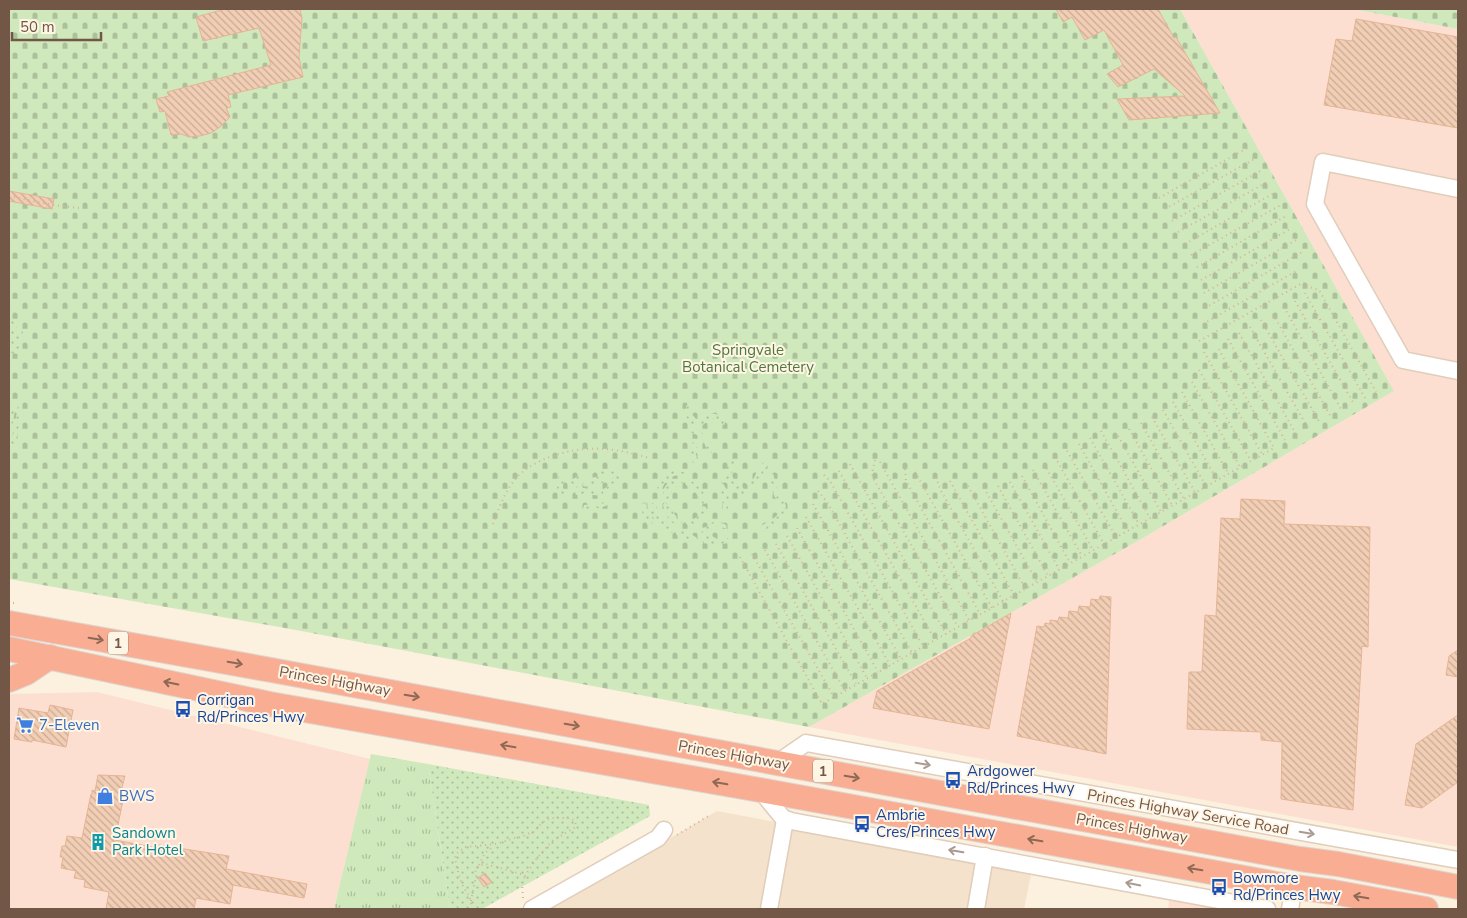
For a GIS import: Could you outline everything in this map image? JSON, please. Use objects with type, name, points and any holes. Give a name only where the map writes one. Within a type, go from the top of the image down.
[{"type":"highway","name":"Princes Highway","points":[[13,610],[271,670],[1458,887]]},
{"type":"highway","name":"Princes Highway","points":[[9,649],[270,704],[760,790],[1292,898],[1333,892],[1416,908]]},
{"type":"highway","points":[[9,680],[26,673],[50,657]]},
{"type":"highway","points":[[1292,898],[1300,859]]},
{"type":"highway","points":[[1333,892],[1338,864]]},
{"type":"street","points":[[1458,189],[1323,162],[1314,204],[1403,360],[1458,371]]},
{"type":"street","name":"Princes Highway Service Road","points":[[777,763],[806,742],[1458,860]]},
{"type":"street","points":[[760,790],[785,820],[1267,909]]},
{"type":"street","points":[[769,909],[785,820]]},
{"type":"street","points":[[528,905],[670,833]]},
{"type":"street","points":[[976,909],[986,856]]},
{"type":"path","points":[[1159,198],[1249,147]]},
{"type":"path","points":[[1165,209],[1256,158]]},
{"type":"path","points":[[1172,221],[1262,170]]},
{"type":"path","points":[[1178,232],[1269,181]]},
{"type":"path","points":[[1185,244],[1274,193]]},
{"type":"path","points":[[9,196],[79,208]]},
{"type":"path","points":[[1191,255],[1281,204]]},
{"type":"path","points":[[1197,267],[1286,216]]},
{"type":"path","points":[[1201,280],[1292,228]]},
{"type":"path","points":[[1204,293],[1298,239]]},
{"type":"path","points":[[1205,308],[1304,251]]},
{"type":"path","points":[[1203,324],[1298,270]]},
{"type":"path","points":[[1199,341],[1304,282]]},
{"type":"path","points":[[1306,286],[1319,290],[1376,392]]},
{"type":"path","points":[[1305,293],[1365,398]]},
{"type":"path","points":[[1295,301],[1354,404]]},
{"type":"path","points":[[1284,307],[1342,411]]},
{"type":"path","points":[[1273,314],[1331,417]]},
{"type":"path","points":[[1261,320],[1320,423]]},
{"type":"path","points":[[1250,327],[1309,430]]},
{"type":"path","points":[[1239,333],[1297,436]]},
{"type":"path","points":[[1228,339],[1286,442]]},
{"type":"path","points":[[740,557],[822,704],[1274,448],[1216,346]]},
{"type":"path","points":[[1204,352],[1262,454]]},
{"type":"path","points":[[1199,370],[1251,461]]},
{"type":"path","points":[[1192,382],[1240,467]]},
{"type":"path","points":[[1182,392],[1228,473]]},
{"type":"path","points":[[1173,402],[1217,480]]},
{"type":"path","points":[[1163,410],[1206,486]]},
{"type":"path","points":[[1152,416],[1195,492]]},
{"type":"path","points":[[1141,423],[1184,499]]},
{"type":"path","points":[[1129,429],[1172,505]]},
{"type":"path","points":[[1101,431],[1150,518]]},
{"type":"path","points":[[1118,436],[1161,512]]},
{"type":"path","points":[[1090,438],[1139,524]]},
{"type":"path","points":[[1079,444],[1127,530]]},
{"type":"path","points":[[493,524],[500,504],[516,478],[522,471],[541,460],[576,449],[593,448],[608,449],[649,458]]},
{"type":"path","points":[[1067,451],[1116,537]]},
{"type":"path","points":[[1055,457],[1104,544]]},
{"type":"path","points":[[875,460],[872,473],[873,478],[958,627]]},
{"type":"path","points":[[880,462],[969,620]]},
{"type":"path","points":[[850,464],[946,634]]},
{"type":"path","points":[[1044,464],[1093,550]]},
{"type":"path","points":[[905,469],[906,481],[980,614]]},
{"type":"path","points":[[1033,470],[1082,556]]},
{"type":"path","points":[[839,471],[935,640]]},
{"type":"path","points":[[915,472],[992,608]]},
{"type":"path","points":[[824,475],[830,480],[924,646]]},
{"type":"path","points":[[1022,476],[1070,563]]},
{"type":"path","points":[[936,478],[940,489],[1003,601]]},
{"type":"path","points":[[950,481],[1014,595]]},
{"type":"path","points":[[1010,482],[1059,569]]},
{"type":"path","points":[[968,486],[1025,588]]},
{"type":"path","points":[[998,486],[1048,576]]},
{"type":"path","points":[[984,488],[1037,582]]},
{"type":"path","points":[[818,491],[827,502],[912,653]]},
{"type":"path","points":[[813,504],[901,659]]},
{"type":"path","points":[[806,517],[890,665]]},
{"type":"path","points":[[797,528],[878,672]]},
{"type":"path","points":[[787,536],[867,678]]},
{"type":"path","points":[[776,544],[856,684]]},
{"type":"path","points":[[765,550],[845,691]]},
{"type":"path","points":[[752,554],[834,697]]},
{"type":"path","points":[[670,833],[710,815]]},
{"type":"path","points":[[472,909],[471,902],[460,878],[455,859],[456,854],[465,847],[496,844],[522,837],[529,832],[534,832],[550,818],[571,818],[575,821],[576,825],[574,828],[552,841],[540,854],[525,876],[522,887],[528,905]]},
{"type":"path","points":[[471,902],[476,876],[475,872],[485,853],[496,844]]},
{"type":"path","points":[[478,866],[486,864],[525,876]]},
{"type":"shaded area","points":[[1180,9],[1353,9],[1458,29],[1458,847],[809,727],[1136,542],[1394,391]]},
{"type":"shaded area","points":[[97,692],[370,759],[334,909],[9,909],[9,694]]},
{"type":"shaded area","points":[[717,811],[1032,870],[1024,909],[548,909]]},
{"type":"shaded area","points":[[1170,895],[1250,909],[1168,909]]},
{"type":"green space","name":"Springvale Botanical Cemetery","points":[[9,9],[1180,9],[1394,391],[1136,542],[809,727],[296,630],[9,579]]},
{"type":"green space","points":[[1353,9],[1458,9],[1458,29]]},
{"type":"green space","points":[[9,318],[18,320],[16,329],[23,331],[18,354],[12,353],[10,362],[9,362]]},
{"type":"green space","points":[[11,404],[16,405],[9,444],[9,419]]},
{"type":"green space","points":[[689,404],[691,413],[696,419],[693,425],[689,423],[686,415],[686,406]]},
{"type":"green space","points":[[18,406],[22,407],[15,449],[10,448]]},
{"type":"green space","points":[[708,413],[719,416],[725,424],[723,425],[716,419],[711,419],[700,427],[698,424],[703,416]]},
{"type":"green space","points":[[691,429],[700,431],[703,434],[711,446],[712,455],[709,455],[701,438],[689,432]]},
{"type":"green space","points":[[695,440],[699,442],[696,456],[701,465],[699,466],[692,462],[690,458],[691,447]]},
{"type":"green space","points":[[734,459],[737,459],[737,461],[732,475],[743,487],[744,498],[741,500],[737,490],[729,485],[725,478],[727,467]]},
{"type":"green space","points":[[766,461],[769,464],[764,470],[759,485],[749,486],[739,478],[739,475],[742,475],[748,480],[753,480],[760,465]]},
{"type":"green space","points":[[600,469],[615,471],[620,475],[616,486],[608,494],[604,489],[613,478],[600,474]]},
{"type":"green space","points":[[672,471],[685,472],[686,475],[671,477],[666,481],[658,494],[657,490],[660,481]]},
{"type":"green space","points":[[771,473],[773,473],[779,497],[777,500],[771,488]]},
{"type":"green space","points":[[581,474],[584,479],[576,483],[578,486],[574,491],[567,483]]},
{"type":"green space","points":[[558,477],[564,478],[563,488],[567,494],[563,498],[557,488]]},
{"type":"green space","points":[[596,477],[606,480],[595,486],[583,486],[583,483],[590,478]]},
{"type":"green space","points":[[673,479],[680,479],[683,483],[673,489],[668,499],[665,500],[664,488]]},
{"type":"green space","points":[[689,480],[702,489],[706,504],[702,503],[696,493],[686,485],[685,482]]},
{"type":"green space","points":[[719,481],[722,482],[728,492],[729,503],[727,510],[723,509],[722,494],[717,483]]},
{"type":"green space","points":[[580,487],[603,490],[603,496],[583,494],[579,496],[575,494]]},
{"type":"green space","points":[[607,501],[608,505],[605,506],[583,509],[584,505]]},
{"type":"green space","points":[[784,501],[786,506],[782,516],[776,523],[759,533],[758,529],[762,525],[779,513],[781,502]]},
{"type":"green space","points":[[665,502],[682,522],[681,526],[674,524],[669,519],[663,505]]},
{"type":"green space","points":[[646,503],[654,526],[653,529],[650,529],[648,526],[640,504]]},
{"type":"green space","points":[[648,503],[656,503],[659,516],[672,527],[672,533],[667,533],[657,523],[652,516]]},
{"type":"green space","points":[[703,506],[706,507],[706,511],[703,519],[698,524],[686,524],[686,521],[692,520],[699,515]]},
{"type":"green space","points":[[718,520],[726,525],[728,529],[716,526],[703,532],[694,532],[694,530],[706,527]]},
{"type":"green space","points":[[684,530],[699,539],[699,541],[687,540],[676,534],[676,532]]},
{"type":"green space","points":[[707,533],[717,539],[729,538],[731,541],[722,544],[703,543],[702,540]]},
{"type":"green space","points":[[371,754],[428,764],[450,909],[334,909]]},
{"type":"green space","points":[[428,764],[649,805],[650,816],[482,909],[450,909]]},
{"type":"building","points":[[225,9],[300,9],[302,18],[299,57],[303,77],[228,95],[231,107],[226,108],[230,117],[211,133],[189,137],[181,134],[171,135],[165,111],[160,112],[156,99],[169,96],[167,92],[271,65],[259,28],[203,41],[196,17]]},
{"type":"building","points":[[1056,9],[1158,9],[1220,113],[1129,120],[1117,99],[1185,96],[1154,69],[1118,87],[1107,74],[1123,65],[1104,30],[1085,40],[1072,17],[1063,22]]},
{"type":"building","points":[[1356,19],[1458,37],[1458,128],[1324,105],[1336,39],[1352,41]]},
{"type":"building","points":[[9,191],[54,199],[52,209],[9,201]]},
{"type":"building","points":[[1241,499],[1285,501],[1284,524],[1370,527],[1368,647],[1362,646],[1353,810],[1281,799],[1282,742],[1261,740],[1261,732],[1187,729],[1189,672],[1202,672],[1205,615],[1216,616],[1221,518],[1240,519]]},
{"type":"building","points":[[1100,596],[1111,597],[1106,754],[1017,736],[1037,626],[1044,627],[1045,623],[1050,624],[1050,620],[1058,621],[1059,617],[1068,618],[1069,611],[1078,612],[1079,606],[1090,607],[1091,599],[1099,600]]},
{"type":"building","points":[[1011,613],[989,729],[873,708],[877,691]]},
{"type":"building","points":[[1458,650],[1458,677],[1446,675],[1449,656]]},
{"type":"building","points":[[50,705],[73,710],[66,747],[32,740],[32,742],[14,739],[19,708],[48,713]]},
{"type":"building","points":[[1458,715],[1458,782],[1422,808],[1405,805],[1416,744]]},
{"type":"building","name":"Sandown Park Hotel","points":[[98,775],[125,776],[120,795],[123,800],[115,840],[158,848],[159,845],[229,856],[226,869],[307,884],[304,898],[233,885],[230,904],[196,898],[194,909],[106,909],[109,892],[84,887],[85,880],[74,878],[76,871],[61,868],[63,857],[60,857],[62,846],[65,846],[67,836],[82,838],[92,790],[95,791]]},
{"type":"building","points":[[485,873],[492,882],[484,887],[478,878]]},
{"type":"place","name":"Corrigan Rd/Princes Hwy","points":[[183,709]]},
{"type":"place","name":"7-Eleven","points":[[25,725]]},
{"type":"place","name":"Ardgower Rd/Princes Hwy","points":[[953,780]]},
{"type":"place","name":"BWS","points":[[105,796]]},
{"type":"place","name":"Ambrie Cres/Princes Hwy","points":[[862,824]]},
{"type":"place","name":"Sandown Park Hotel","points":[[98,842]]},
{"type":"place","name":"Bowmore Rd/Princes Hwy","points":[[1219,887]]}]
